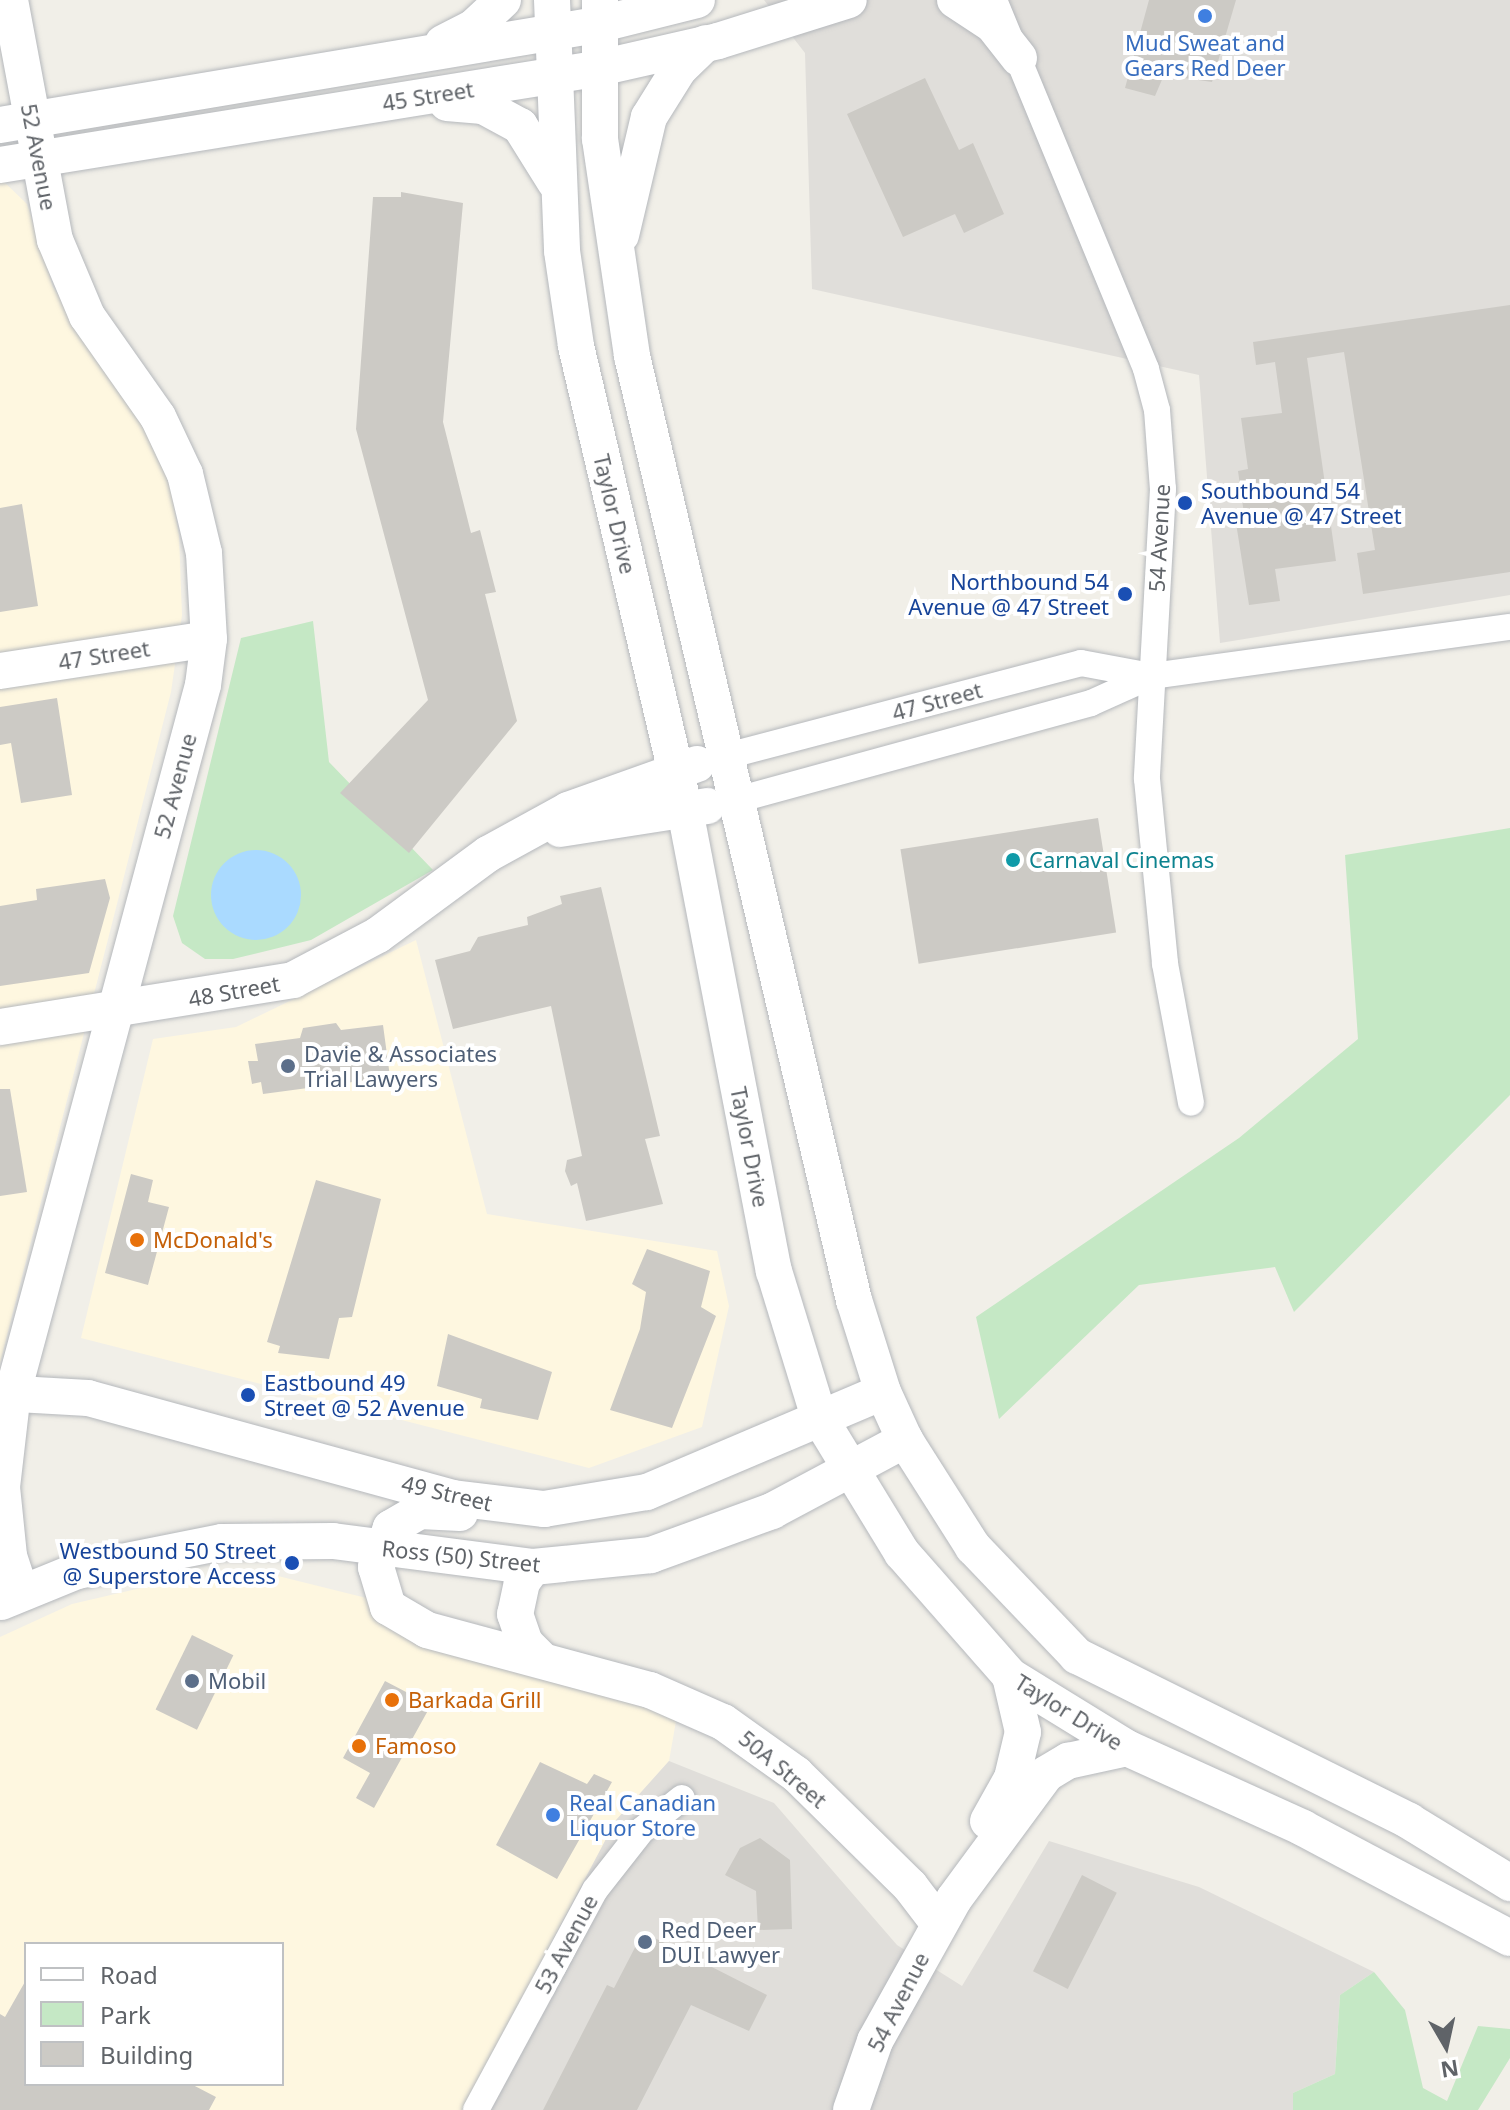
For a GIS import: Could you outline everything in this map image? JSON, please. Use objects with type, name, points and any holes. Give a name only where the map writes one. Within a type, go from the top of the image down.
[{"type":"main road","name":"52 Avenue","points":[[10,0],[16,123],[37,159],[55,240],[76,297],[158,417],[185,474],[204,553],[209,639],[203,685],[115,1010],[6,1392],[2,1487],[10,1598]]},
{"type":"main road","points":[[406,58],[473,28],[503,0]]},
{"type":"main road","name":"45 Street","points":[[16,123],[406,58],[552,16],[697,0]]},
{"type":"main road","name":"45 Street","points":[[0,165],[595,69],[706,43],[849,0]]},
{"type":"main road","points":[[955,0],[993,25],[1019,58]]},
{"type":"main road","points":[[599,12],[595,69],[616,264],[733,801],[854,1300],[883,1392],[905,1440],[973,1547],[1077,1656],[1409,1821],[1510,1883]]},
{"type":"main road","name":"Taylor Drive","points":[[552,16],[551,76],[558,188],[579,359],[685,810],[774,1271],[819,1417],[847,1471],[928,1586],[1010,1676],[1127,1748],[1303,1828],[1506,1936]]},
{"type":"main road","points":[[616,264],[649,117],[679,69],[706,43]]},
{"type":"main road","points":[[401,100],[483,106],[501,114],[520,126],[558,188]]},
{"type":"main road","name":"47 Street","points":[[0,671],[209,639]]},
{"type":"main road","name":"48 Street","points":[[0,1027],[293,980],[378,935],[523,834],[568,810],[676,770],[723,757]]},
{"type":"main road","name":"48 Street","points":[[523,834],[733,801]]},
{"type":"main road","name":"49 Street","points":[[6,1392],[102,1401],[453,1498],[544,1509],[647,1492],[883,1392]]},
{"type":"main road","name":"Ross (50) Street","points":[[10,1598],[77,1571],[222,1542],[285,1539],[379,1547],[533,1567],[651,1555],[772,1511],[905,1440]]},
{"type":"main road","points":[[379,1547],[399,1521],[420,1511],[495,1517],[544,1509]]},
{"type":"main road","name":"50A Street","points":[[379,1547],[378,1591],[403,1620],[673,1698],[745,1735],[796,1774],[910,1886],[946,1911]]},
{"type":"main road","points":[[533,1567],[522,1582],[515,1614],[525,1643],[542,1660]]},
{"type":"main road","points":[[946,1911],[959,1871],[1019,1758],[1023,1732],[1010,1676]]},
{"type":"main road","points":[[946,1911],[1046,1774],[1068,1761],[1127,1748]]},
{"type":"main road","name":"54 Avenue","points":[[851,2110],[875,2041],[946,1911]]},
{"type":"street","name":"54 Avenue","points":[[994,0],[1146,369],[1157,410],[1163,489],[1147,761],[1165,964],[1191,1103]]},
{"type":"street","name":"47 Street","points":[[733,801],[1091,703],[1151,676],[1510,627]]},
{"type":"street","name":"47 Street","points":[[723,757],[1081,663],[1151,676]]},
{"type":"street","name":"53 Avenue","points":[[476,2110],[595,1890],[642,1830],[682,1798]]},
{"type":"shaded area","points":[[764,0],[1510,0],[1510,595],[1220,643],[1199,375],[812,289],[805,53]]},
{"type":"shaded area","points":[[0,178],[27,204],[53,287],[166,462],[179,535],[182,615],[171,692],[0,1363]]},
{"type":"shaded area","points":[[416,940],[487,1214],[717,1251],[729,1306],[702,1427],[589,1468],[81,1338],[153,1039],[236,1027]]},
{"type":"shaded area","points":[[278,1576],[535,1640],[682,1687],[669,1761],[616,1821],[463,2110],[0,2110],[0,1637],[72,1604],[158,1584]]},
{"type":"shaded area","points":[[669,1761],[774,1803],[897,1945],[962,1986],[1049,1841],[1199,1887],[1374,1972],[1340,1995],[1335,2074],[1293,2093],[1293,2110],[463,2110],[616,1820]]},
{"type":"green space","points":[[313,621],[329,762],[433,870],[311,940],[233,959],[205,959],[182,943],[173,916],[241,638]]},
{"type":"green space","points":[[1510,828],[1510,1095],[1294,1312],[1275,1267],[1139,1285],[999,1419],[976,1317],[1239,1138],[1358,1039],[1345,855]]},
{"type":"green space","points":[[1374,1972],[1405,2010],[1423,2088],[1447,2101],[1478,2026],[1510,2029],[1510,2058],[1478,2110],[1293,2110],[1293,2093],[1335,2074],[1340,1995]]},
{"type":"water","points":[[256,850],[273,854],[288,863],[297,878],[301,895],[297,912],[288,927],[273,936],[256,940],[239,936],[224,927],[215,912],[211,895],[215,878],[224,863],[239,854]]},
{"type":"building","points":[[1149,0],[1236,0],[1212,82],[1164,75],[1155,96],[1125,88]]},
{"type":"building","points":[[925,78],[959,150],[973,143],[1004,214],[964,233],[955,214],[903,237],[847,114]]},
{"type":"building","points":[[401,192],[463,203],[443,422],[471,533],[480,530],[496,592],[485,594],[517,721],[409,853],[340,793],[428,700],[356,429],[373,197],[401,197]]},
{"type":"building","points":[[1510,305],[1510,572],[1363,594],[1357,553],[1375,550],[1344,352],[1307,358],[1336,561],[1275,569],[1280,601],[1249,605],[1236,523],[1245,521],[1238,471],[1248,469],[1241,418],[1282,413],[1275,362],[1256,365],[1253,342]]},
{"type":"building","points":[[22,504],[38,606],[0,612],[0,508]]},
{"type":"building","points":[[57,698],[72,795],[21,803],[11,743],[0,745],[0,707]]},
{"type":"building","points":[[1098,818],[1116,933],[919,964],[900,849]]},
{"type":"building","points":[[105,879],[110,898],[89,973],[0,986],[0,906],[37,900],[36,889]]},
{"type":"building","points":[[601,887],[660,1136],[645,1139],[663,1204],[586,1221],[577,1183],[571,1186],[565,1171],[567,1160],[582,1156],[551,1006],[453,1029],[435,960],[470,951],[478,937],[528,925],[527,917],[562,904],[560,896]]},
{"type":"building","points":[[336,1023],[341,1030],[383,1025],[390,1077],[263,1094],[261,1082],[252,1084],[248,1061],[258,1061],[255,1044],[300,1038],[303,1028]]},
{"type":"building","points":[[0,1089],[10,1089],[27,1192],[0,1196]]},
{"type":"building","name":"McDonald's","points":[[131,1174],[153,1180],[148,1202],[169,1207],[148,1285],[105,1273]]},
{"type":"building","points":[[316,1180],[381,1199],[352,1317],[339,1318],[329,1359],[278,1353],[280,1346],[267,1342]]},
{"type":"building","points":[[647,1249],[710,1271],[701,1307],[716,1316],[672,1428],[610,1410],[640,1329],[646,1292],[632,1284]]},
{"type":"building","points":[[448,1334],[552,1372],[538,1420],[480,1408],[482,1399],[437,1386]]},
{"type":"building","name":"Mobil","points":[[192,1635],[233,1655],[197,1730],[156,1710]]},
{"type":"building","points":[[385,1681],[431,1705],[374,1808],[356,1798],[370,1773],[343,1758]]},
{"type":"building","name":"Real Canadian Liquor Store","points":[[540,1762],[587,1784],[594,1774],[612,1782],[557,1879],[496,1845]]},
{"type":"building","points":[[760,1838],[790,1860],[792,1929],[758,1930],[756,1891],[725,1875],[740,1848]]},
{"type":"building","points":[[1082,1875],[1117,1893],[1068,1989],[1033,1971]]},
{"type":"building","points":[[643,1932],[767,1995],[749,2031],[691,2005],[637,2110],[543,2110],[607,1985],[614,1988]]},
{"type":"building","points":[[24,1984],[24,2086],[195,2086],[216,2097],[209,2110],[0,2110],[0,2014],[5,2017]]},
{"type":"place","name":"Mud Sweat and Gears Red Deer","points":[[1205,16]]},
{"type":"place","name":"Southbound 54 Avenue @ 47 Street","points":[[1185,503]]},
{"type":"place","name":"Northbound 54 Avenue @ 47 Street","points":[[1125,594]]},
{"type":"place","name":"Carnaval Cinemas","points":[[1013,860]]},
{"type":"place","name":"Davie & Associates Trial Lawyers","points":[[288,1066]]},
{"type":"place","name":"McDonald's","points":[[137,1240]]},
{"type":"place","name":"Eastbound 49 Street @ 52 Avenue","points":[[248,1395]]},
{"type":"place","name":"Westbound 50 Street @ Superstore Access","points":[[292,1563]]},
{"type":"place","name":"Mobil","points":[[192,1681]]},
{"type":"place","name":"Barkada Grill","points":[[392,1700]]},
{"type":"place","name":"Famoso","points":[[359,1746]]},
{"type":"place","name":"Real Canadian Liquor Store","points":[[553,1815]]},
{"type":"place","name":"Red Deer DUI Lawyer","points":[[645,1942]]}]
